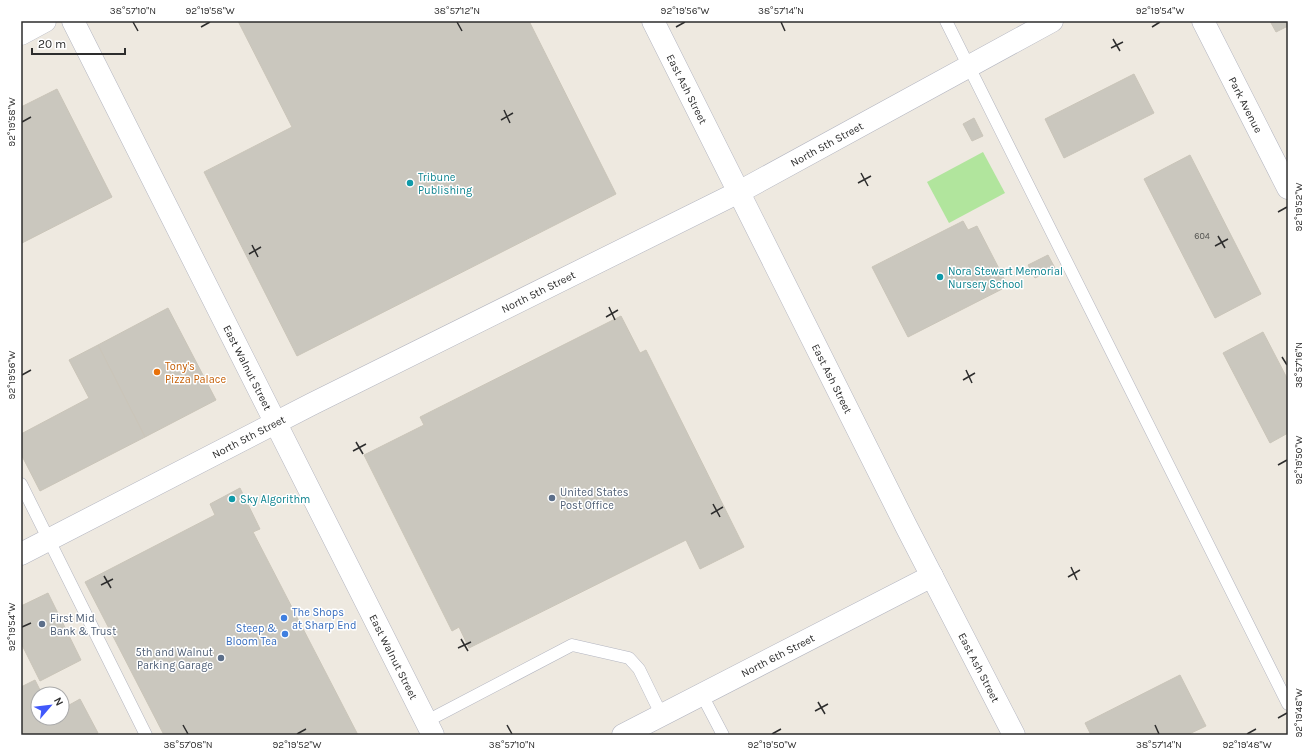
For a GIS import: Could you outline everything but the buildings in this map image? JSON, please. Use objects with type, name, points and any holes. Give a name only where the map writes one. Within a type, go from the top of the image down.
[{"type":"street","points":[[21,34],[45,21]]},
{"type":"street","name":"East Walnut Street","points":[[72,21],[430,728]]},
{"type":"street","name":"East Ash Street","points":[[653,21],[932,576],[1014,735]]},
{"type":"street","name":"North 5th Street","points":[[21,554],[276,423],[739,192],[1052,21]]},
{"type":"street","name":"Park Avenue","points":[[1203,21],[1288,188]]},
{"type":"street","name":"North 6th Street","points":[[623,735],[932,576]]},
{"type":"lane","points":[[946,21],[1288,704]]},
{"type":"lane","points":[[21,484],[146,735]]},
{"type":"lane","points":[[430,728],[572,645],[629,658],[639,669],[662,716]]},
{"type":"lane","points":[[702,695],[723,735]]},
{"type":"green space","points":[[983,152],[1005,193],[949,223],[927,182]]},
{"type":"place","name":"Tribune Publishing","points":[[410,183]]},
{"type":"place","name":"Nora Stewart Memorial Nursery School","points":[[940,277]]},
{"type":"place","name":"Tony's Pizza Palace","points":[[157,372]]},
{"type":"place","name":"United States Post Office","points":[[552,498]]},
{"type":"place","name":"Sky Algorithm","points":[[232,499]]},
{"type":"place","name":"The Shops at Sharp End","points":[[284,618]]},
{"type":"place","name":"First Mid Bank & Trust","points":[[42,624]]},
{"type":"place","name":"Steep & Bloom Tea","points":[[285,634]]},
{"type":"place","name":"5th and Walnut Parking Garage","points":[[221,658]]}]
